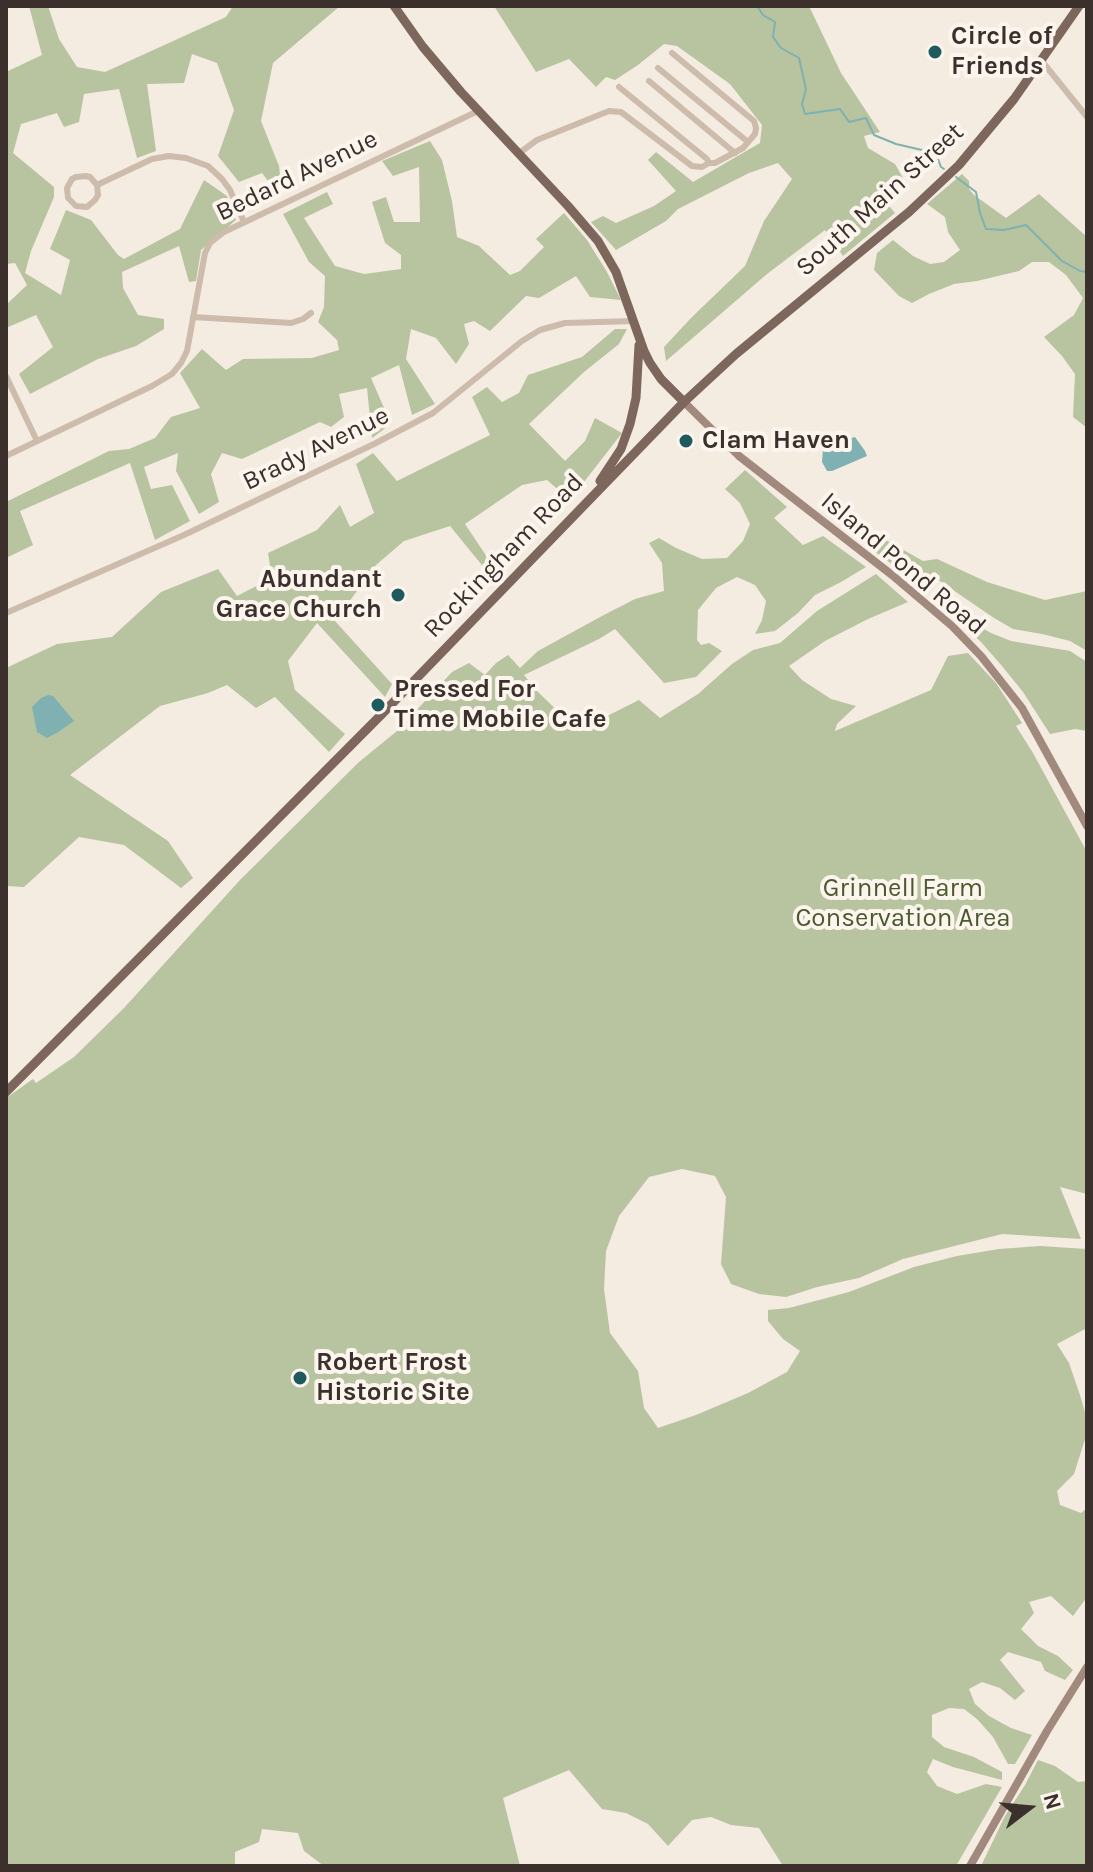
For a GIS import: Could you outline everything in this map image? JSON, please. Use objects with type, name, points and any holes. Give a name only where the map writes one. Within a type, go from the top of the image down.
[{"type":"main road","points":[[394,6],[423,47],[478,111],[598,241],[616,272],[639,337],[655,371],[684,402]]},
{"type":"main road","name":"South Main Street","points":[[684,402],[736,354],[909,212],[949,174],[995,122],[1079,6]]},
{"type":"main road","points":[[588,499],[618,455],[628,430],[636,398],[639,337]]},
{"type":"main road","name":"Rockingham Road","points":[[6,1092],[496,598],[684,402]]},
{"type":"street","points":[[518,154],[537,140],[609,111],[621,112],[692,166],[702,167],[735,153],[755,134],[754,121],[672,53]]},
{"type":"street","points":[[1041,60],[1087,117]]},
{"type":"street","points":[[658,68],[748,142]]},
{"type":"street","points":[[649,81],[735,153]]},
{"type":"street","points":[[619,87],[709,163]]},
{"type":"street","name":"Bedard Avenue","points":[[6,456],[172,374],[187,351],[205,253],[210,243],[229,228],[478,111]]},
{"type":"street","points":[[97,185],[152,159],[169,156],[186,158],[208,166],[222,179],[244,222]]},
{"type":"street","points":[[76,177],[90,177],[97,185],[98,195],[87,207],[76,206],[68,198],[67,188],[76,177]]},
{"type":"street","points":[[193,317],[291,323],[311,313]]},
{"type":"street","name":"Brady Avenue","points":[[6,613],[184,535],[433,413],[534,333],[565,323],[634,321]]},
{"type":"street","points":[[6,376],[37,441]]},
{"type":"street","name":"Island Pond Road","points":[[684,402],[744,460],[892,575],[952,626],[981,656],[1011,692],[1030,722],[1087,826]]},
{"type":"street","points":[[970,1866],[1087,1667]]},
{"type":"green space","points":[[29,6],[48,6],[59,39],[77,67],[105,72],[226,17],[233,6],[340,6],[273,63],[261,121],[279,166],[282,192],[262,173],[239,182],[218,156],[234,110],[217,63],[192,54],[184,83],[147,84],[156,151],[137,158],[119,89],[84,94],[79,122],[64,127],[57,113],[21,124],[13,153],[54,187],[54,197],[25,273],[61,295],[70,260],[50,249],[66,210],[91,220],[124,259],[180,229],[204,180],[227,196],[236,220],[201,250],[196,281],[189,282],[179,246],[122,272],[123,288],[138,315],[164,319],[164,329],[136,346],[98,359],[30,394],[19,374],[53,347],[36,315],[6,328],[6,305],[27,285],[15,263],[6,264],[6,72],[42,55]]},
{"type":"green space","points":[[494,6],[809,6],[841,73],[880,132],[864,136],[868,148],[895,164],[904,180],[888,187],[881,196],[895,213],[843,256],[825,230],[767,274],[666,361],[664,347],[745,266],[764,221],[792,179],[778,163],[749,173],[678,209],[666,221],[616,250],[591,222],[603,216],[616,223],[654,206],[676,191],[648,160],[656,152],[693,182],[760,143],[762,125],[730,84],[677,46],[664,44],[615,80],[606,77],[596,87],[569,59],[536,72]]},
{"type":"green space","points":[[430,141],[442,160],[457,237],[479,246],[510,275],[520,271],[544,247],[536,239],[564,213],[587,240],[621,300],[590,297],[576,276],[539,298],[526,296],[490,331],[474,321],[464,324],[469,344],[456,364],[436,338],[411,329],[406,359],[435,404],[412,415],[399,365],[371,378],[391,424],[372,438],[367,388],[339,394],[344,417],[331,427],[320,422],[242,459],[222,453],[211,474],[219,502],[199,514],[176,471],[178,453],[144,467],[151,489],[172,485],[190,521],[155,540],[130,463],[20,511],[33,545],[6,558],[6,502],[109,451],[129,449],[155,438],[171,417],[200,408],[180,373],[202,349],[226,370],[243,359],[312,358],[339,350],[337,340],[318,322],[324,307],[325,276],[309,262],[283,214],[327,192],[333,204],[304,218],[335,266],[364,274],[401,269],[401,255],[385,243],[372,202],[386,197],[394,222],[420,222],[419,167],[393,176],[382,161]]},
{"type":"green space","points":[[962,174],[969,181],[969,189],[974,195],[1006,218],[1039,194],[1087,237],[1087,428],[1073,417],[1075,374],[1044,337],[1074,315],[1083,298],[1066,275],[1049,262],[1032,262],[1019,271],[954,284],[912,303],[899,296],[874,270],[877,253],[893,240],[913,256],[930,264],[944,262],[960,250],[948,232],[945,217],[927,204]]},
{"type":"green space","points":[[615,329],[627,329],[619,344],[529,424],[565,461],[585,441],[595,418],[622,433],[570,500],[547,480],[522,485],[465,524],[491,563],[503,555],[513,560],[494,580],[450,526],[404,541],[376,565],[335,621],[392,684],[385,697],[317,623],[288,661],[295,690],[345,734],[329,752],[275,697],[256,708],[227,685],[160,706],[70,775],[168,841],[193,878],[181,888],[124,845],[79,837],[24,887],[6,886],[6,668],[57,644],[112,637],[161,592],[218,569],[237,596],[272,578],[268,553],[317,530],[340,505],[350,527],[374,513],[356,464],[373,453],[397,481],[490,435],[472,397],[487,387],[502,402],[519,393],[528,375],[582,357]]},
{"type":"green space","name":"Grinnell Farm Conservation Area","points":[[745,470],[787,507],[774,518],[803,545],[823,536],[866,567],[815,595],[775,631],[755,634],[766,601],[755,585],[737,577],[716,588],[698,610],[697,640],[701,645],[709,643],[722,651],[696,677],[664,683],[615,629],[524,675],[569,722],[605,717],[639,700],[660,718],[698,694],[753,650],[780,643],[817,611],[876,574],[908,602],[825,641],[789,666],[802,680],[831,699],[856,706],[837,724],[835,731],[931,690],[948,656],[968,653],[996,683],[1022,723],[1016,726],[1087,852],[1087,1194],[1060,1187],[1081,1239],[1002,1234],[903,1259],[859,1278],[786,1297],[759,1294],[731,1284],[721,1264],[726,1197],[715,1176],[682,1169],[649,1177],[619,1216],[606,1251],[604,1289],[610,1333],[638,1371],[644,1408],[658,1428],[748,1393],[787,1372],[800,1351],[783,1339],[768,1321],[768,1310],[789,1308],[849,1292],[914,1267],[957,1256],[1040,1246],[1087,1249],[1087,1328],[1057,1344],[1069,1363],[1080,1395],[1087,1419],[1087,1433],[1074,1474],[1057,1491],[1060,1505],[1081,1513],[1087,1508],[1087,1597],[1073,1616],[1051,1596],[1029,1602],[1034,1613],[1021,1629],[1038,1646],[1058,1656],[1073,1670],[1065,1680],[1045,1671],[1041,1662],[1008,1652],[1000,1660],[1025,1691],[1015,1700],[1000,1688],[982,1682],[969,1689],[975,1704],[989,1716],[1032,1735],[1015,1764],[1008,1764],[993,1737],[964,1709],[949,1708],[932,1715],[932,1737],[944,1747],[974,1757],[1002,1772],[1002,1780],[933,1759],[927,1772],[937,1786],[957,1794],[986,1784],[1002,1787],[956,1866],[783,1866],[759,1828],[731,1825],[711,1817],[692,1820],[668,1846],[648,1824],[626,1813],[602,1809],[569,1770],[503,1798],[520,1866],[324,1866],[304,1851],[298,1833],[262,1829],[259,1842],[235,1852],[235,1866],[6,1866],[6,1093],[9,1096],[33,1079],[36,1083],[74,1057],[124,1008],[240,880],[359,762],[397,731],[452,672],[469,663],[485,675],[508,655],[520,668],[538,651],[602,616],[635,599],[664,591],[662,563],[649,543],[659,538],[702,559],[727,558],[743,541],[750,524],[740,503],[725,489]]},
{"type":"green space","points":[[870,531],[923,561],[937,559],[987,582],[1045,600],[1087,591],[1087,651],[1070,641],[1013,629],[937,579],[923,587],[859,540]]},
{"type":"green space","points":[[961,616],[1011,641],[1070,651],[1087,662],[1087,731],[1075,729],[1050,734],[1023,692],[961,623]]},
{"type":"green space","points":[[1038,1760],[1055,1766],[1078,1782],[1087,1781],[1087,1866],[981,1866],[1005,1816]]},
{"type":"water","points":[[855,437],[867,456],[827,471],[822,462],[823,449]]},
{"type":"water","points":[[48,695],[53,696],[74,721],[47,738],[37,732],[32,707]]},
{"type":"waterway","points":[[757,6],[763,15],[775,22],[773,37],[781,48],[799,58],[806,89],[802,104],[805,114],[840,109],[849,122],[866,118],[874,135],[926,151],[938,159],[944,169]]},
{"type":"waterway","points":[[956,177],[976,192],[986,229],[1004,230],[1026,225],[1062,261],[1087,272]]},
{"type":"place","name":"Circle of Friends","points":[[935,52]]},
{"type":"place","name":"Clam Haven","points":[[686,441]]},
{"type":"place","name":"Abundant Grace Church","points":[[398,595]]},
{"type":"place","name":"Pressed For Time Mobile Cafe","points":[[378,705]]},
{"type":"place","name":"Robert Frost Historic Site","points":[[300,1378]]}]
